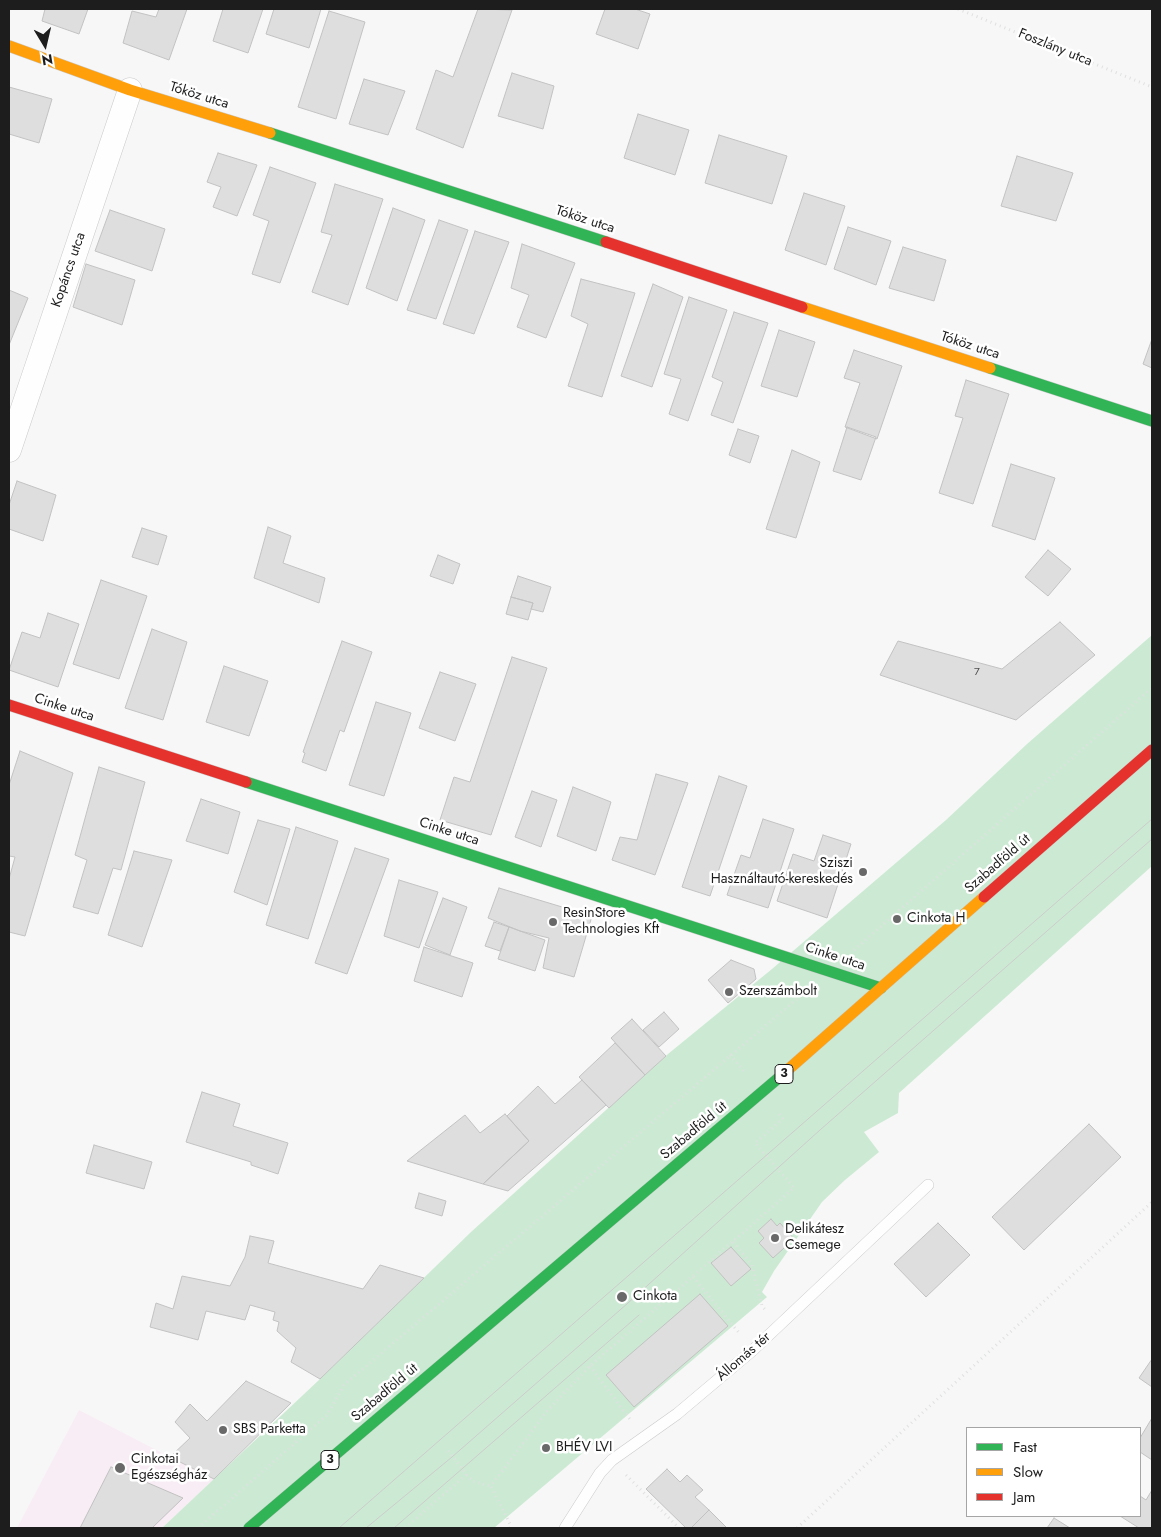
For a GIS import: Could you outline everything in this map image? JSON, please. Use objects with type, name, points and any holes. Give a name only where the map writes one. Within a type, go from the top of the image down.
[{"type":"street","name":"Tóköz utca","points":[[9,46],[130,90],[318,148],[1152,421]]},
{"type":"street","name":"Kopáncs utca","points":[[9,450],[130,90]]},
{"type":"street","name":"Cinke utca","points":[[9,706],[881,988]]},
{"type":"street","name":"Szabadföld út","points":[[249,1528],[762,1092],[1152,750]]},
{"type":"lane","name":"Állomás tér","points":[[565,1528],[600,1473],[612,1460],[677,1414],[753,1350],[928,1184]]},
{"type":"path","name":"Foszlány utca","points":[[958,9],[1152,87]]},
{"type":"path","points":[[198,1528],[327,1415],[344,1385],[830,971],[1152,688]]},
{"type":"path","points":[[491,1486],[548,1410],[590,1366],[794,1188],[755,1143]]},
{"type":"path","points":[[797,1528],[1152,1202]]},
{"type":"path","points":[[733,1242],[752,1265],[762,1306],[779,1327]]},
{"type":"path","points":[[693,1277],[753,1350]]},
{"type":"path","points":[[590,1366],[643,1437]]},
{"type":"path","points":[[448,1451],[472,1481],[491,1486],[511,1526],[510,1528]]},
{"type":"path","points":[[612,1460],[679,1528]]},
{"type":"path","points":[[405,1528],[467,1474]]},
{"type":"shaded area","name":"Cinkotai Egészségház","points":[[79,1410],[214,1479],[162,1528],[17,1528]]},
{"type":"green space","points":[[1152,635],[1152,866],[899,1093],[898,1113],[864,1132],[879,1152],[822,1202],[774,1271],[762,1292],[767,1297],[494,1528],[162,1528],[320,1379],[471,1232],[668,1054],[772,969],[946,820],[1027,744]]},
{"type":"building","points":[[45,9],[88,9],[79,34],[42,21]]},
{"type":"building","points":[[159,9],[187,9],[169,60],[123,43],[132,11],[156,17]]},
{"type":"building","points":[[223,9],[263,9],[248,53],[213,41]]},
{"type":"building","points":[[274,9],[321,9],[309,48],[266,34]]},
{"type":"building","points":[[478,9],[512,10],[463,148],[416,129],[436,70],[453,77]]},
{"type":"building","points":[[605,9],[635,9],[650,14],[638,49],[596,34]]},
{"type":"building","points":[[329,11],[365,22],[336,119],[298,107]]},
{"type":"building","points":[[512,73],[554,86],[543,129],[498,116]]},
{"type":"building","points":[[364,79],[405,91],[388,135],[349,124]]},
{"type":"building","points":[[9,87],[52,99],[39,143],[9,134]]},
{"type":"building","points":[[638,114],[689,130],[675,175],[624,158]]},
{"type":"building","points":[[719,135],[787,156],[772,204],[705,183]]},
{"type":"building","points":[[218,153],[257,165],[237,216],[213,207],[221,187],[207,182]]},
{"type":"building","points":[[1017,156],[1073,173],[1056,221],[1001,206]]},
{"type":"building","points":[[270,167],[316,183],[280,283],[252,274],[269,221],[253,215]]},
{"type":"building","points":[[335,184],[383,199],[348,305],[312,292],[332,235],[321,232]]},
{"type":"building","points":[[804,193],[845,206],[826,265],[785,250]]},
{"type":"building","points":[[393,208],[425,220],[397,301],[366,288]]},
{"type":"building","points":[[110,210],[165,229],[152,271],[95,251]]},
{"type":"building","points":[[439,220],[468,230],[436,319],[407,310]]},
{"type":"building","points":[[848,227],[891,241],[876,285],[834,269]]},
{"type":"building","points":[[475,231],[509,242],[474,334],[443,324]]},
{"type":"building","points":[[522,244],[575,263],[546,338],[517,327],[529,295],[511,288]]},
{"type":"building","points":[[903,247],[946,260],[934,301],[889,288]]},
{"type":"building","points":[[86,264],[135,280],[122,325],[73,307]]},
{"type":"building","points":[[581,279],[635,293],[602,397],[568,386],[588,324],[571,316]]},
{"type":"building","points":[[653,284],[683,297],[652,387],[621,376]]},
{"type":"building","points":[[9,290],[28,298],[9,345]]},
{"type":"building","points":[[689,297],[727,310],[688,421],[669,414],[681,379],[664,374]]},
{"type":"building","points":[[734,312],[768,323],[733,423],[711,415],[723,382],[712,377]]},
{"type":"building","points":[[779,330],[815,342],[797,397],[761,386]]},
{"type":"building","points":[[1152,339],[1152,368],[1143,364]]},
{"type":"building","points":[[854,350],[902,366],[877,439],[845,427],[860,383],[844,378]]},
{"type":"building","points":[[966,380],[1009,394],[973,504],[939,493],[963,418],[955,416]]},
{"type":"building","points":[[847,427],[876,437],[861,480],[833,471]]},
{"type":"building","points":[[738,429],[759,436],[750,463],[729,455]]},
{"type":"building","points":[[792,450],[820,462],[796,538],[766,529]]},
{"type":"building","points":[[1011,464],[1055,478],[1035,540],[992,526]]},
{"type":"building","points":[[17,481],[56,495],[43,541],[9,529],[9,505]]},
{"type":"building","points":[[268,527],[291,536],[283,563],[325,578],[319,603],[254,578]]},
{"type":"building","points":[[142,528],[167,536],[158,565],[132,557]]},
{"type":"building","points":[[1048,550],[1071,569],[1048,596],[1025,577]]},
{"type":"building","points":[[438,555],[460,564],[453,584],[430,576]]},
{"type":"building","points":[[518,576],[551,587],[543,612],[531,609],[533,603],[511,597]]},
{"type":"building","points":[[101,580],[147,596],[119,679],[73,664]]},
{"type":"building","points":[[511,597],[533,603],[528,620],[506,614]]},
{"type":"building","points":[[48,613],[79,624],[58,687],[9,670],[22,632],[40,638]]},
{"type":"building","points":[[1060,622],[1095,655],[1016,720],[880,675],[898,641],[1002,669]]},
{"type":"building","points":[[152,629],[187,642],[163,720],[125,708]]},
{"type":"building","points":[[342,641],[372,652],[344,732],[340,730],[326,771],[302,762],[305,753],[303,752]]},
{"type":"building","points":[[512,657],[547,668],[491,835],[440,820],[454,777],[470,782]]},
{"type":"building","points":[[224,666],[268,681],[249,736],[206,722]]},
{"type":"building","points":[[440,672],[476,684],[455,741],[419,728]]},
{"type":"building","points":[[376,702],[411,713],[384,796],[349,785]]},
{"type":"building","points":[[20,751],[73,773],[25,936],[9,932],[9,879],[15,857],[9,856],[9,785]]},
{"type":"building","points":[[99,767],[145,782],[121,870],[113,868],[98,914],[73,907],[87,860],[75,855]]},
{"type":"building","points":[[656,774],[688,783],[655,875],[612,860],[620,837],[637,840]]},
{"type":"building","points":[[719,776],[747,786],[710,896],[682,887]]},
{"type":"building","points":[[573,787],[611,802],[596,851],[557,836]]},
{"type":"building","points":[[532,791],[557,800],[541,847],[515,837]]},
{"type":"building","points":[[201,799],[240,812],[228,854],[186,841]]},
{"type":"building","points":[[763,819],[794,829],[768,908],[727,895],[741,855],[750,858]]},
{"type":"building","points":[[258,820],[290,829],[267,905],[234,892]]},
{"type":"building","points":[[296,827],[338,841],[308,939],[266,925]]},
{"type":"building","points":[[823,835],[851,844],[827,918],[777,901],[793,854],[814,861]]},
{"type":"building","points":[[355,848],[389,859],[347,974],[315,963]]},
{"type":"building","points":[[134,851],[172,860],[142,947],[108,935]]},
{"type":"building","points":[[399,880],[438,892],[419,948],[384,936]]},
{"type":"building","points":[[499,888],[592,916],[574,977],[543,968],[549,938],[520,931],[488,918]]},
{"type":"building","points":[[443,898],[467,907],[450,955],[425,945]]},
{"type":"building","points":[[494,922],[509,927],[500,951],[485,946]]},
{"type":"building","points":[[509,927],[545,940],[535,971],[498,959]]},
{"type":"building","points":[[424,947],[473,963],[462,997],[414,981]]},
{"type":"building","name":"Szerszámbolt","points":[[731,960],[754,969],[756,979],[728,1003],[708,980]]},
{"type":"building","points":[[664,1012],[679,1029],[659,1047],[643,1030]]},
{"type":"building","points":[[632,1019],[666,1056],[645,1075],[611,1038]]},
{"type":"building","points":[[615,1043],[645,1075],[609,1108],[579,1077]]},
{"type":"building","points":[[582,1080],[606,1105],[508,1191],[483,1184],[529,1141],[507,1116],[538,1086],[555,1104]]},
{"type":"building","points":[[202,1092],[240,1104],[233,1126],[288,1143],[278,1174],[251,1165],[251,1162],[186,1142]]},
{"type":"building","points":[[505,1114],[529,1141],[483,1184],[407,1161],[465,1115],[480,1133]]},
{"type":"building","points":[[1089,1124],[1121,1157],[1024,1250],[992,1217]]},
{"type":"building","points":[[94,1145],[152,1162],[144,1189],[86,1173]]},
{"type":"building","points":[[419,1193],[446,1201],[442,1216],[415,1208]]},
{"type":"building","points":[[771,1219],[777,1226],[780,1223],[794,1239],[773,1258],[759,1243],[764,1238],[758,1231]]},
{"type":"building","points":[[938,1223],[970,1255],[926,1297],[894,1264]]},
{"type":"building","points":[[250,1236],[274,1241],[268,1263],[363,1289],[380,1265],[424,1278],[320,1379],[291,1362],[296,1348],[277,1331],[279,1322],[273,1320],[275,1312],[250,1305],[245,1320],[206,1311],[198,1340],[150,1327],[156,1303],[173,1309],[182,1276],[230,1286],[245,1257]]},
{"type":"building","points":[[731,1247],[751,1269],[731,1286],[711,1263]]},
{"type":"building","points":[[700,1294],[728,1326],[634,1407],[606,1375]]},
{"type":"building","points":[[1152,1359],[1152,1387],[1139,1378]]},
{"type":"building","name":"SBS Parketta","points":[[246,1381],[291,1403],[214,1479],[170,1457],[190,1438],[175,1422],[190,1404],[207,1421]]},
{"type":"building","points":[[1152,1418],[1152,1460],[1141,1453],[1141,1436]]},
{"type":"building","points":[[111,1467],[183,1498],[152,1528],[80,1528]]},
{"type":"building","points":[[667,1469],[680,1482],[687,1475],[703,1490],[695,1497],[709,1510],[691,1528],[686,1528],[646,1489]]},
{"type":"building","points":[[1152,1490],[1152,1528],[1139,1528],[1122,1517],[1141,1517],[1141,1497],[1146,1500]]},
{"type":"building","points":[[709,1510],[727,1528],[691,1528]]},
{"type":"building","points":[[1054,1518],[1070,1528],[1047,1528]]},
{"type":"tram line","points":[[339,1528],[1152,819]]},
{"type":"tram line","points":[[366,1528],[452,1457],[628,1303],[820,1130],[1152,839]]},
{"type":"tram line","points":[[394,1528],[639,1315]]},
{"type":"traffic: fast","points":[[270,133],[606,242]]},
{"type":"traffic: fast","points":[[990,368],[1152,421]]},
{"type":"traffic: fast","points":[[246,782],[881,988]]},
{"type":"traffic: fast","points":[[249,1528],[782,1075]]},
{"type":"traffic: slow","points":[[9,46],[130,90],[270,133]]},
{"type":"traffic: slow","points":[[802,307],[990,368]]},
{"type":"traffic: slow","points":[[782,1075],[984,897]]},
{"type":"traffic: jam","points":[[606,242],[802,307]]},
{"type":"traffic: jam","points":[[9,705],[246,782]]},
{"type":"traffic: jam","points":[[984,897],[1152,750]]},
{"type":"place","name":"Sziszi Használtautó-kereskedés","points":[[863,872]]},
{"type":"place","name":"Cinkota H","points":[[897,919]]},
{"type":"place","name":"ResinStore Technologies Kft","points":[[553,922]]},
{"type":"place","name":"Szerszámbolt","points":[[729,992]]},
{"type":"place","name":"Delikátesz Csemege","points":[[775,1238]]},
{"type":"place","name":"Cinkota","points":[[622,1297]]},
{"type":"place","name":"SBS Parketta","points":[[223,1430]]},
{"type":"place","name":"BHÉV LVI","points":[[546,1448]]},
{"type":"place","name":"Cinkotai Egészségház","points":[[120,1468]]}]
